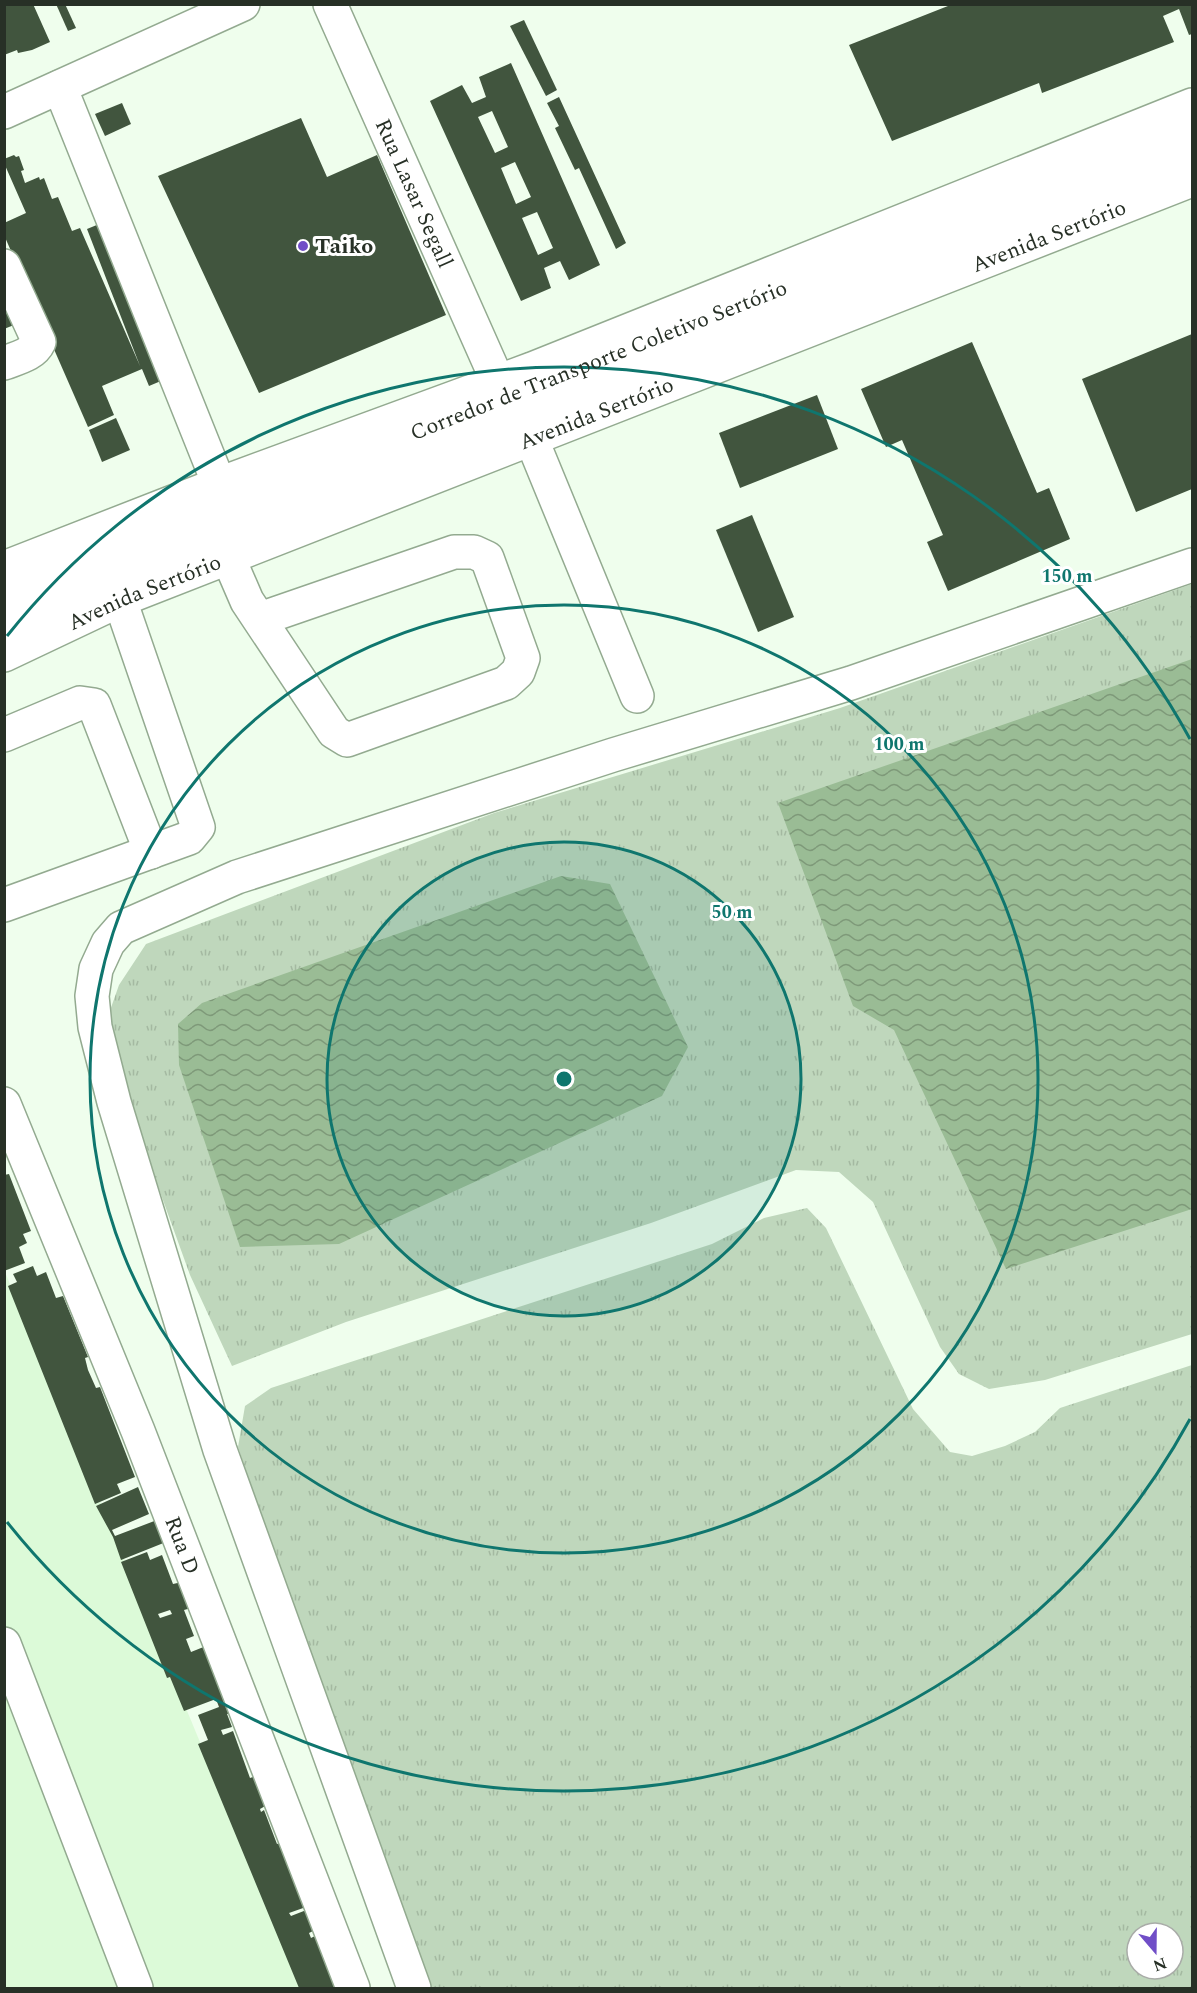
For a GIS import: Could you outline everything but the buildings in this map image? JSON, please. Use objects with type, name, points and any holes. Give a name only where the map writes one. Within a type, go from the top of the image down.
[{"type":"main road","points":[[4,112],[243,4]]},
{"type":"main road","name":"Rua Lasar Segall","points":[[330,4],[498,382]]},
{"type":"main road","points":[[60,87],[219,484]]},
{"type":"main road","points":[[4,568],[219,484],[498,382],[1192,105]]},
{"type":"main road","name":"Corredor de Transporte Coletivo Sertório","points":[[4,594],[1192,127]]},
{"type":"main road","name":"Corredor de Transporte Coletivo Sertório","points":[[4,621],[489,437],[1192,160]]},
{"type":"main road","name":"Avenida Sertório","points":[[4,655],[120,600],[1192,180]]},
{"type":"main road","points":[[4,266],[39,342],[36,349],[30,353],[4,363]]},
{"type":"main road","points":[[531,438],[637,696]]},
{"type":"main road","points":[[228,557],[247,601],[334,732],[347,740],[506,683],[518,672],[523,658],[487,558],[474,552],[453,552],[260,619]]},
{"type":"main road","points":[[414,1989],[220,1450],[114,1102],[95,1027],[93,996],[96,969],[108,943],[121,928],[237,877],[613,754],[851,683],[1192,565]]},
{"type":"main road","points":[[4,904],[189,838],[198,827],[198,820],[120,600]]},
{"type":"main road","points":[[4,735],[80,703],[94,705],[151,852]]},
{"type":"main road","name":"Rua D","points":[[4,1104],[138,1431],[353,1989]]},
{"type":"main road","points":[[4,1644],[136,1989]]},
{"type":"shaded area","points":[[5,1272],[302,1988],[5,1988]]},
{"type":"green space","points":[[1192,584],[1192,1334],[1045,1380],[989,1389],[959,1374],[940,1347],[873,1202],[839,1172],[796,1170],[651,1223],[346,1322],[232,1366],[190,1275],[137,1128],[107,1019],[119,985],[146,944],[494,813],[840,708]]},
{"type":"green space","points":[[807,1208],[826,1228],[913,1409],[950,1452],[972,1456],[1005,1446],[1035,1432],[1060,1408],[1192,1365],[1192,1988],[431,1988],[336,1737],[238,1447],[245,1406],[271,1388],[712,1244],[764,1218]]},
{"type":"water","points":[[1192,659],[1192,1209],[1006,1269],[894,1030],[853,1006],[778,803]]},
{"type":"water","points":[[561,876],[610,884],[688,1047],[662,1096],[339,1244],[240,1247],[179,1065],[178,1024],[202,1003]]},
{"type":"place","name":"Taiko","points":[[303,246]]}]
